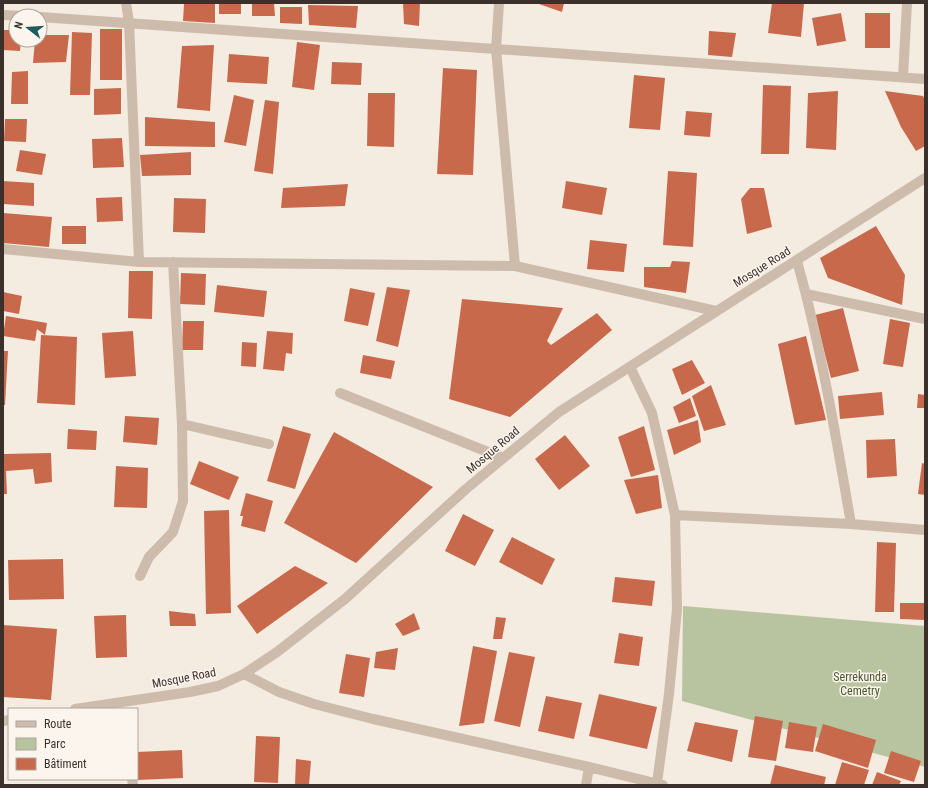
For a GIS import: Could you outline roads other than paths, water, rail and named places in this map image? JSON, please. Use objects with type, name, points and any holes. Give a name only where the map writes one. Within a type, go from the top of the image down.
[{"type":"street","points":[[126,3],[139,262]]},
{"type":"street","points":[[499,3],[496,49],[515,266]]},
{"type":"street","points":[[903,78],[907,3]]},
{"type":"street","points":[[48,17],[925,79]]},
{"type":"street","name":"Mosque Road","points":[[87,708],[122,705],[218,686],[244,674],[277,652],[345,599],[466,490],[559,412],[925,178]]},
{"type":"street","points":[[3,248],[139,262],[515,266],[716,311]]},
{"type":"street","points":[[797,261],[806,294],[832,411],[851,524]]},
{"type":"street","points":[[140,576],[149,557],[173,532],[183,501],[182,424],[173,262]]},
{"type":"street","points":[[806,294],[925,319]]},
{"type":"street","points":[[244,674],[279,692],[314,704],[373,719],[660,784],[677,609],[675,515],[652,414],[630,367]]},
{"type":"street","points":[[340,393],[503,458]]},
{"type":"street","points":[[182,424],[269,444]]},
{"type":"street","points":[[675,515],[851,524],[925,530]]},
{"type":"street","points":[[586,785],[589,767]]},
{"type":"park label","name":"Serrekunda Cemetry","points":[[860,684]]}]
